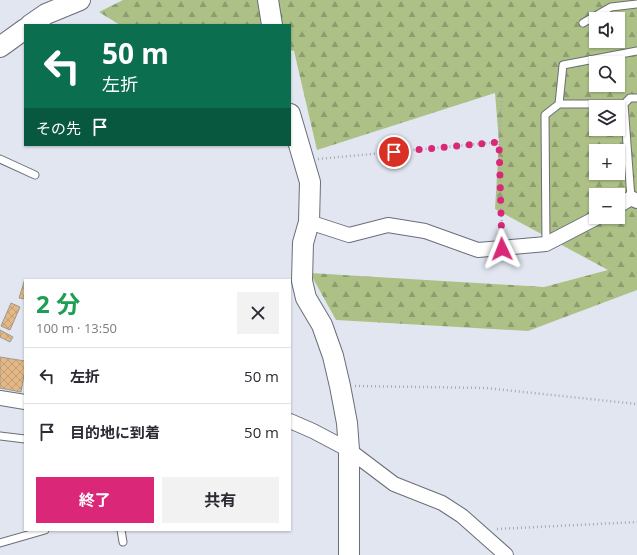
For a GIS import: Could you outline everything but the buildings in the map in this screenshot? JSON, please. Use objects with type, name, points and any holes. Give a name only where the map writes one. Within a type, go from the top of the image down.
[{"type":"street","points":[[31,24],[46,14],[80,0]]},
{"type":"street","points":[[268,0],[272,24]]},
{"type":"street","points":[[0,47],[24,30]]},
{"type":"street","points":[[291,117],[310,182],[309,222],[303,243],[302,281],[306,298],[322,324],[333,356],[347,423],[349,450],[349,555]]},
{"type":"street","points":[[309,222],[349,235],[388,225],[425,231],[478,250],[546,244],[589,222]]},
{"type":"street","points":[[0,398],[24,402]]},
{"type":"street","points":[[291,421],[349,450],[394,484],[442,503],[462,516],[506,555]]},
{"type":"lane","points":[[583,23],[611,7],[637,4]]},
{"type":"lane","points":[[559,104],[563,65],[637,51]]},
{"type":"lane","points":[[625,103],[630,98],[637,98]]},
{"type":"lane","points":[[546,244],[545,115],[559,104],[589,104]]},
{"type":"lane","points":[[625,114],[634,199]]},
{"type":"lane","points":[[0,159],[35,175]]},
{"type":"lane","points":[[0,436],[24,439]]},
{"type":"lane","points":[[0,543],[42,531]]},
{"type":"lane","points":[[121,531],[124,542]]},
{"type":"path","points":[[502,93],[499,142],[502,249]]},
{"type":"path","points":[[304,161],[499,142]]},
{"type":"path","points":[[340,386],[486,388],[637,404]]},
{"type":"path","points":[[478,530],[637,522]]},
{"type":"green space","points":[[123,0],[637,0],[637,290],[528,331],[336,320],[310,273],[544,287],[608,270],[495,209],[499,142],[495,93],[317,150],[294,51],[291,50],[291,24],[118,24],[99,12]]},
{"type":"route","points":[[394,152],[499,142],[502,249]]}]
